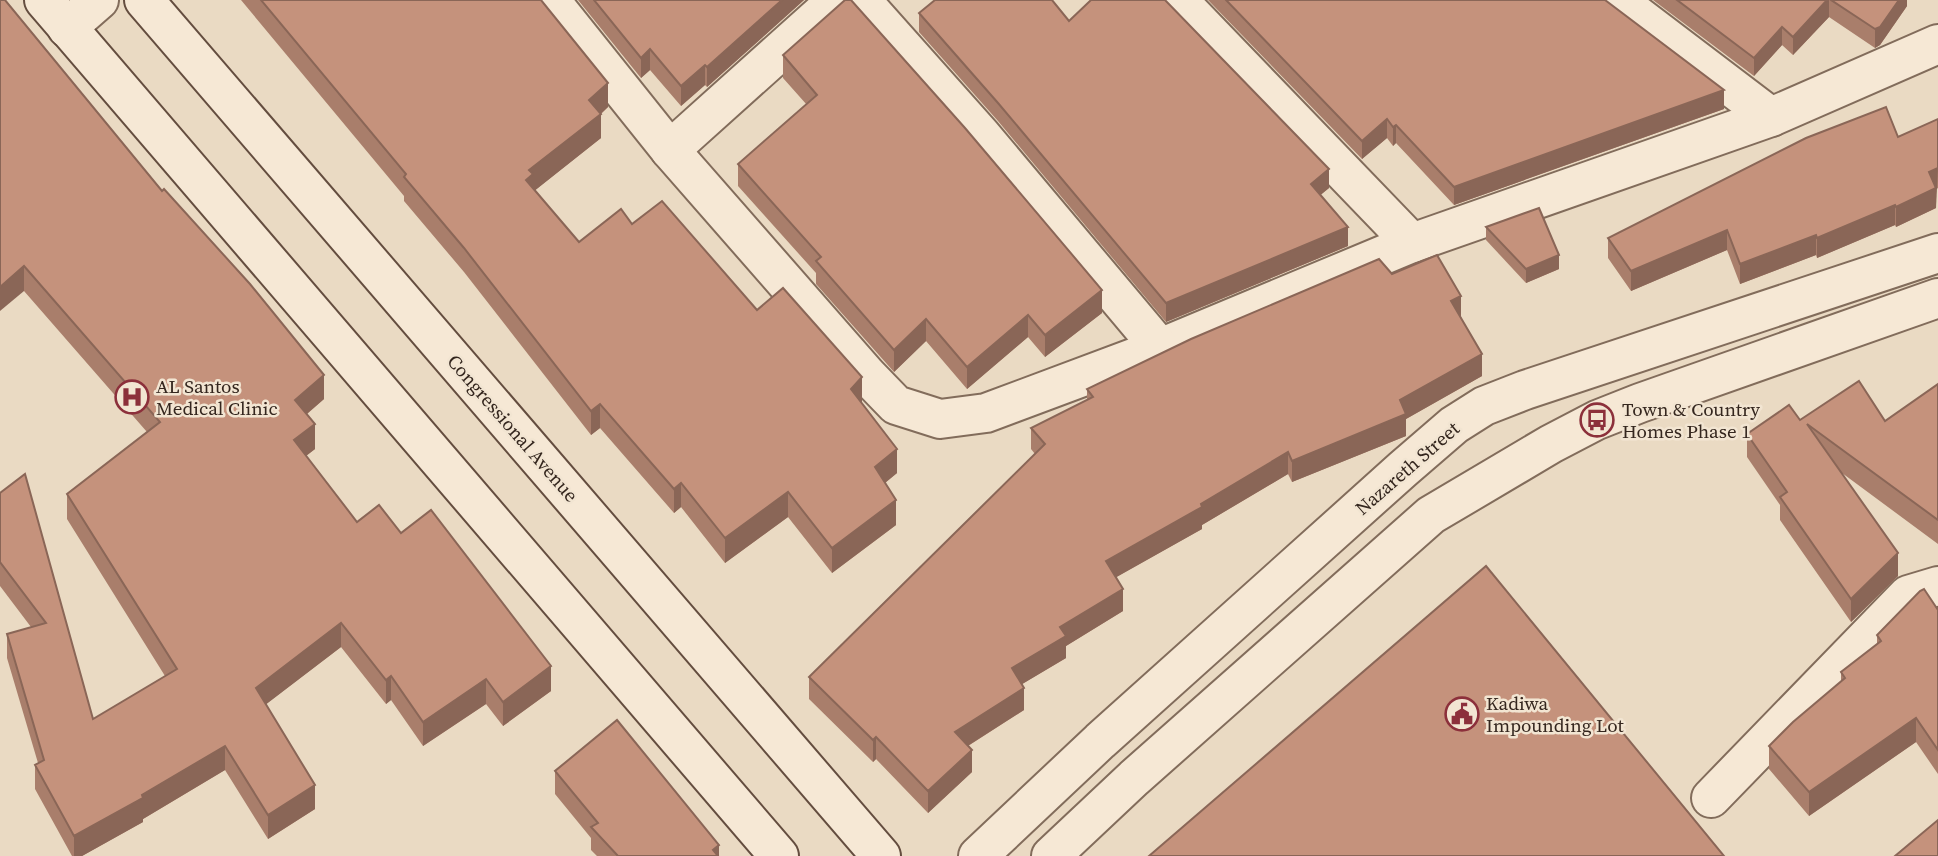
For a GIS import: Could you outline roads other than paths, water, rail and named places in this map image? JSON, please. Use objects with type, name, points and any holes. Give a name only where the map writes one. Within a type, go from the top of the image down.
[{"type":"street","points":[[51,7],[99,0]]},
{"type":"street","name":"Congressional Avenue","points":[[144,0],[881,856]]},
{"type":"street","points":[[550,0],[670,150],[896,405],[940,419],[986,413],[1160,348],[1412,243],[1771,117],[1938,44]]},
{"type":"street","points":[[670,150],[837,0]]},
{"type":"street","points":[[861,0],[982,136],[1160,348]]},
{"type":"street","points":[[1178,0],[1412,243]]},
{"type":"street","points":[[1617,0],[1771,117]]},
{"type":"street","points":[[51,7],[775,854]]},
{"type":"street","name":"Nazareth Street","points":[[978,856],[1110,732],[1403,469],[1454,425],[1484,406],[1938,253]]},
{"type":"street","points":[[1051,856],[1432,515],[1551,444],[1597,420],[1938,298]]},
{"type":"street","points":[[1711,797],[1908,595],[1938,586]]},
{"type":"place","name":"AL Santos Medical Clinic","points":[[132,397]]},
{"type":"place","name":"Town & Country Homes Phase 1","points":[[1597,420]]},
{"type":"place","name":"Kadiwa Impounding Lot","points":[[1462,714]]}]
